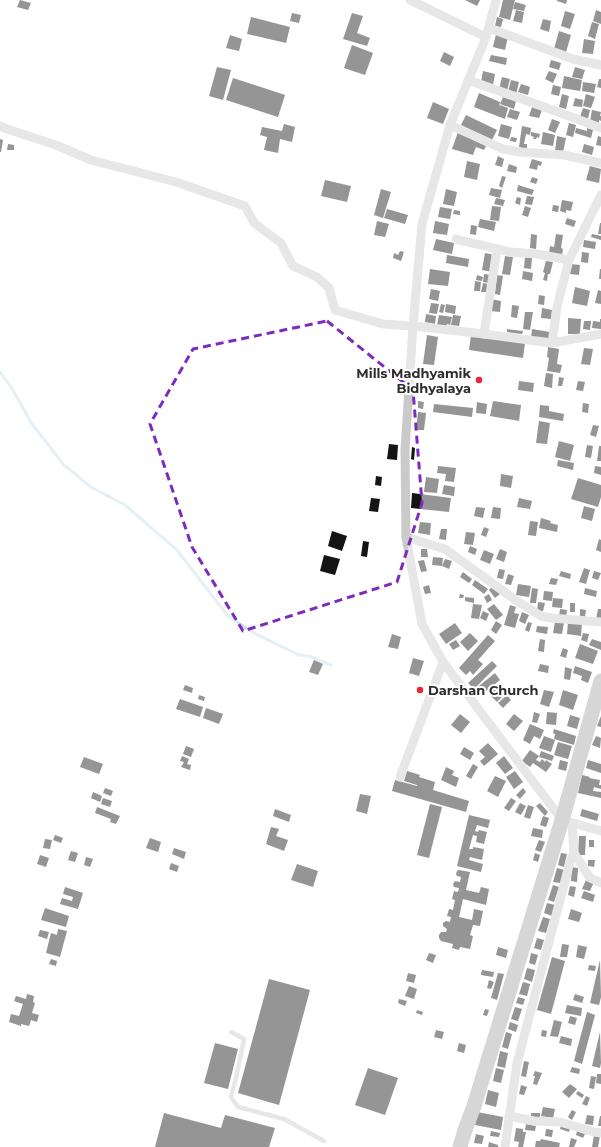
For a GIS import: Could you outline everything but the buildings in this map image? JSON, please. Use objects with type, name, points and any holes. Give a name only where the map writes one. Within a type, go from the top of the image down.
[{"type":"main road","points":[[460,1147],[567,821],[601,681]]},
{"type":"street","points":[[410,0],[486,37]]},
{"type":"street","points":[[496,0],[486,37],[450,124],[422,224],[413,326],[405,450],[406,537],[422,624],[444,662],[567,821],[574,853],[590,878],[601,883]]},
{"type":"street","points":[[489,28],[573,59],[601,65]]},
{"type":"street","points":[[468,80],[601,128]]},
{"type":"street","points":[[450,124],[504,150],[564,155],[601,163]]},
{"type":"street","points":[[0,126],[56,145],[91,160],[176,182],[244,206],[254,223],[281,243],[293,266],[317,277],[329,288],[335,310],[383,324],[484,334],[552,344],[601,334]]},
{"type":"street","points":[[552,344],[557,307],[569,260],[601,195]]},
{"type":"street","points":[[456,239],[510,252],[537,254],[569,260]]},
{"type":"street","points":[[484,334],[497,249]]},
{"type":"street","points":[[406,537],[445,549],[517,601],[541,616],[601,622]]},
{"type":"street","points":[[400,778],[444,662]]},
{"type":"street","points":[[567,821],[601,831]]},
{"type":"street","points":[[505,1147],[519,1057],[570,862],[574,853]]},
{"type":"street","points":[[509,1116],[534,1121],[560,1122],[601,1133]]},
{"type":"lane","points":[[231,1032],[244,1039],[231,1097],[238,1107],[284,1119],[324,1141]]},
{"type":"highlighted area","points":[[327,321],[413,390],[422,503],[397,582],[243,631],[192,547],[150,424],[193,349]]},
{"type":"waterway","points":[[0,372],[11,387],[32,424],[64,465],[91,487],[125,505],[177,550],[228,616],[250,631],[299,655],[309,656],[331,665]]},
{"type":"place","name":"Mills Madhyamik Bidhyalaya","points":[[479,380]]},
{"type":"place","name":"Darshan Church","points":[[420,690]]}]
